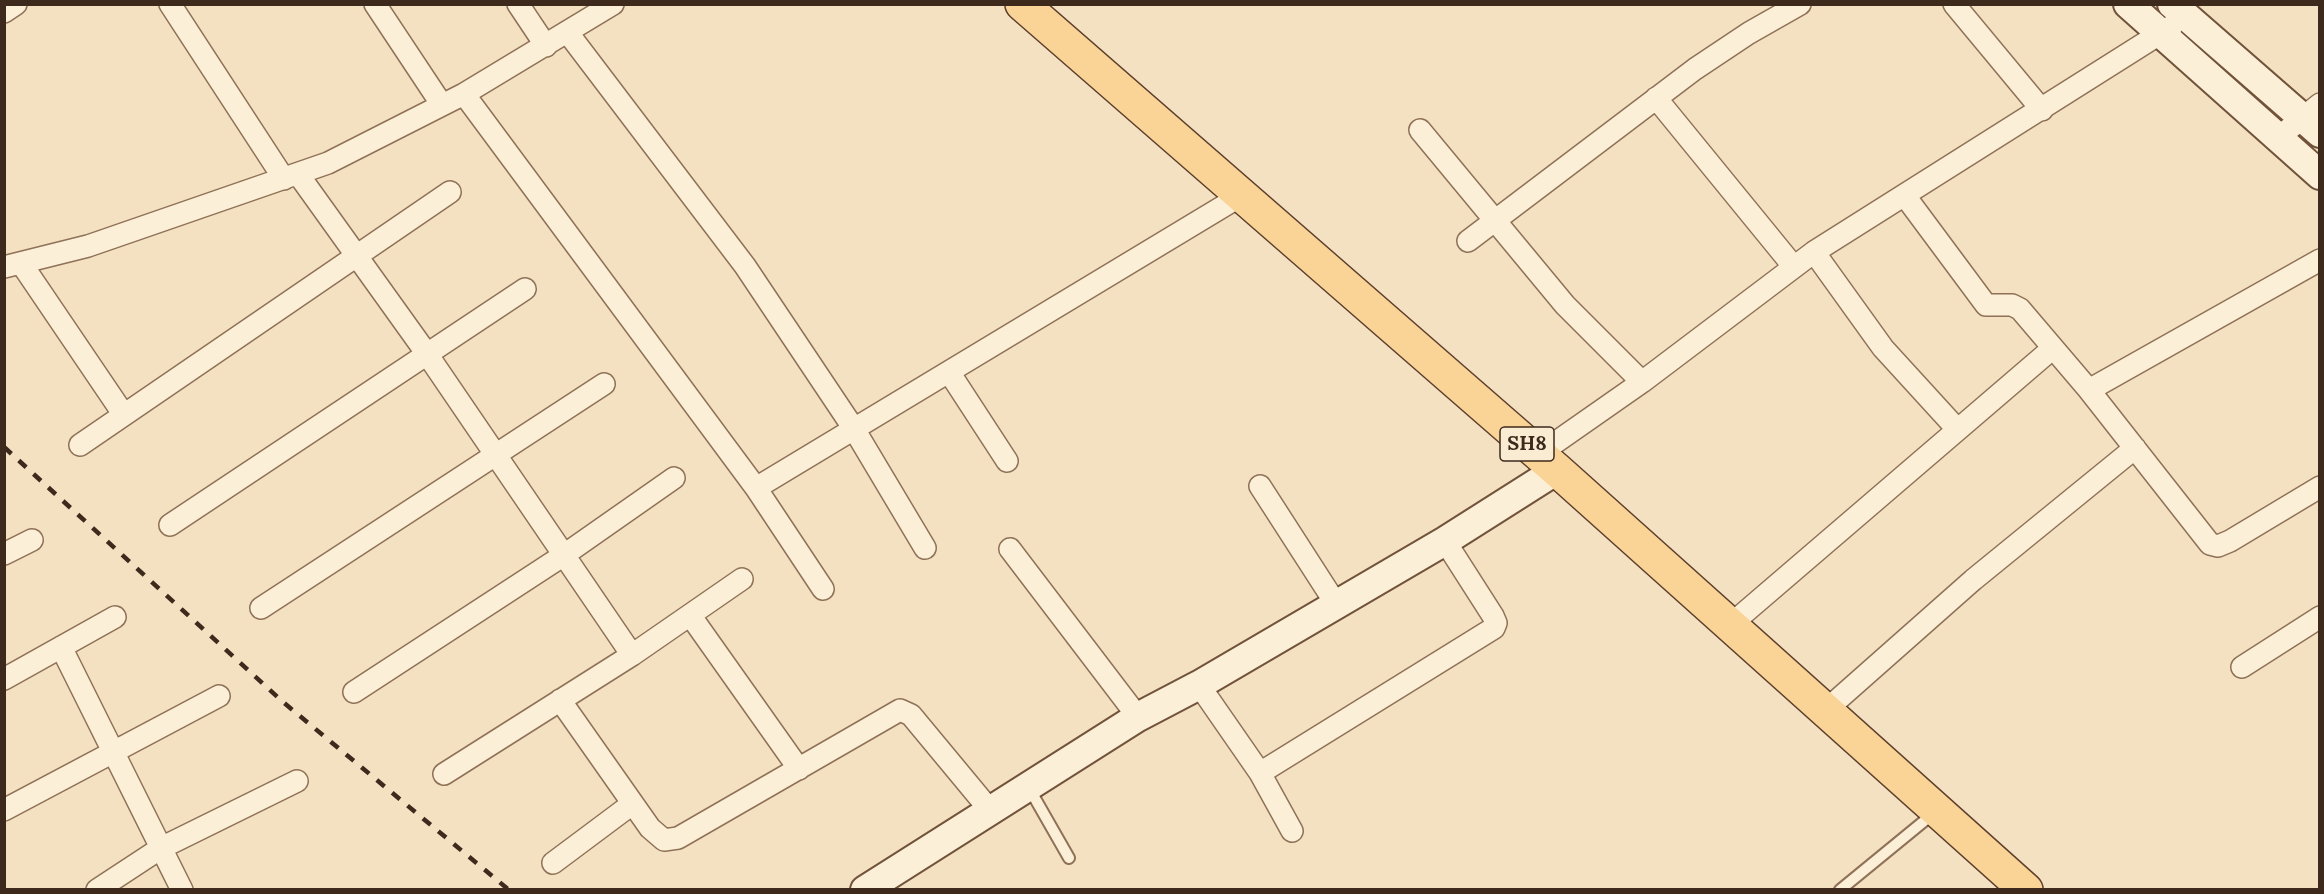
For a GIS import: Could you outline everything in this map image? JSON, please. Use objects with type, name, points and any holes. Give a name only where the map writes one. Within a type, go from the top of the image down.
[{"type":"main road","name":"SH8","points":[[1022,4],[1548,462],[2026,890]]},
{"type":"street","points":[[4,12],[16,4]]},
{"type":"street","points":[[170,4],[291,177],[358,258],[427,354],[632,655]]},
{"type":"street","points":[[375,4],[442,105]]},
{"type":"street","points":[[518,4],[546,46]]},
{"type":"street","points":[[124,415],[9,265],[88,246],[328,163],[464,94],[613,4]]},
{"type":"street","points":[[1468,241],[1656,98],[1726,48],[1800,4]]},
{"type":"street","points":[[1954,4],[2042,110]]},
{"type":"street","points":[[2128,4],[2319,175]]},
{"type":"street","points":[[865,890],[989,809],[1138,717],[1199,685],[1444,541],[1548,462],[1642,382],[1814,252],[2162,34],[2178,10],[2314,118],[2279,137]]},
{"type":"street","points":[[568,33],[745,266],[854,429],[926,548]]},
{"type":"street","points":[[464,94],[756,488],[823,589]]},
{"type":"street","points":[[1656,98],[1794,267]]},
{"type":"street","points":[[1420,130],[1565,305],[1642,382]]},
{"type":"street","points":[[80,445],[358,258],[450,192]]},
{"type":"street","points":[[756,488],[1242,195]]},
{"type":"street","points":[[1905,196],[1983,302],[1993,307],[2016,306],[2089,390],[2204,538],[2214,546],[2230,541],[2319,487]]},
{"type":"street","points":[[1814,252],[1883,348],[1957,429]]},
{"type":"street","points":[[2089,390],[2319,260]]},
{"type":"street","points":[[170,525],[525,289]]},
{"type":"street","points":[[1730,626],[2053,348]]},
{"type":"street","points":[[949,372],[1007,461]]},
{"type":"street","points":[[261,608],[604,384]]},
{"type":"street","points":[[1826,710],[1973,580],[2135,448]]},
{"type":"street","points":[[354,692],[564,555],[674,478]]},
{"type":"street","points":[[1260,486],[1336,604]]},
{"type":"street","points":[[4,554],[32,540]]},
{"type":"street","points":[[1260,773],[1494,628],[1496,622],[1493,616],[1444,541]]},
{"type":"street","points":[[1010,549],[1138,717]]},
{"type":"street","points":[[444,774],[632,655],[742,579]]},
{"type":"street","points":[[690,615],[799,769]]},
{"type":"street","points":[[4,679],[115,617]]},
{"type":"street","points":[[2242,667],[2319,617]]},
{"type":"street","points":[[61,647],[182,890]]},
{"type":"street","points":[[1199,685],[1260,773],[1292,831]]},
{"type":"street","points":[[4,810],[219,696]]},
{"type":"street","points":[[560,700],[632,804],[654,833],[664,840],[670,840],[799,769],[900,710],[911,715],[989,809]]},
{"type":"street","points":[[98,890],[161,848],[297,781]]},
{"type":"street","points":[[553,863],[632,804]]},
{"type":"lane","points":[[1028,786],[1069,858]]},
{"type":"lane","points":[[1840,890],[1939,810]]},
{"type":"railway","points":[[4,447],[283,702],[509,890]]}]
